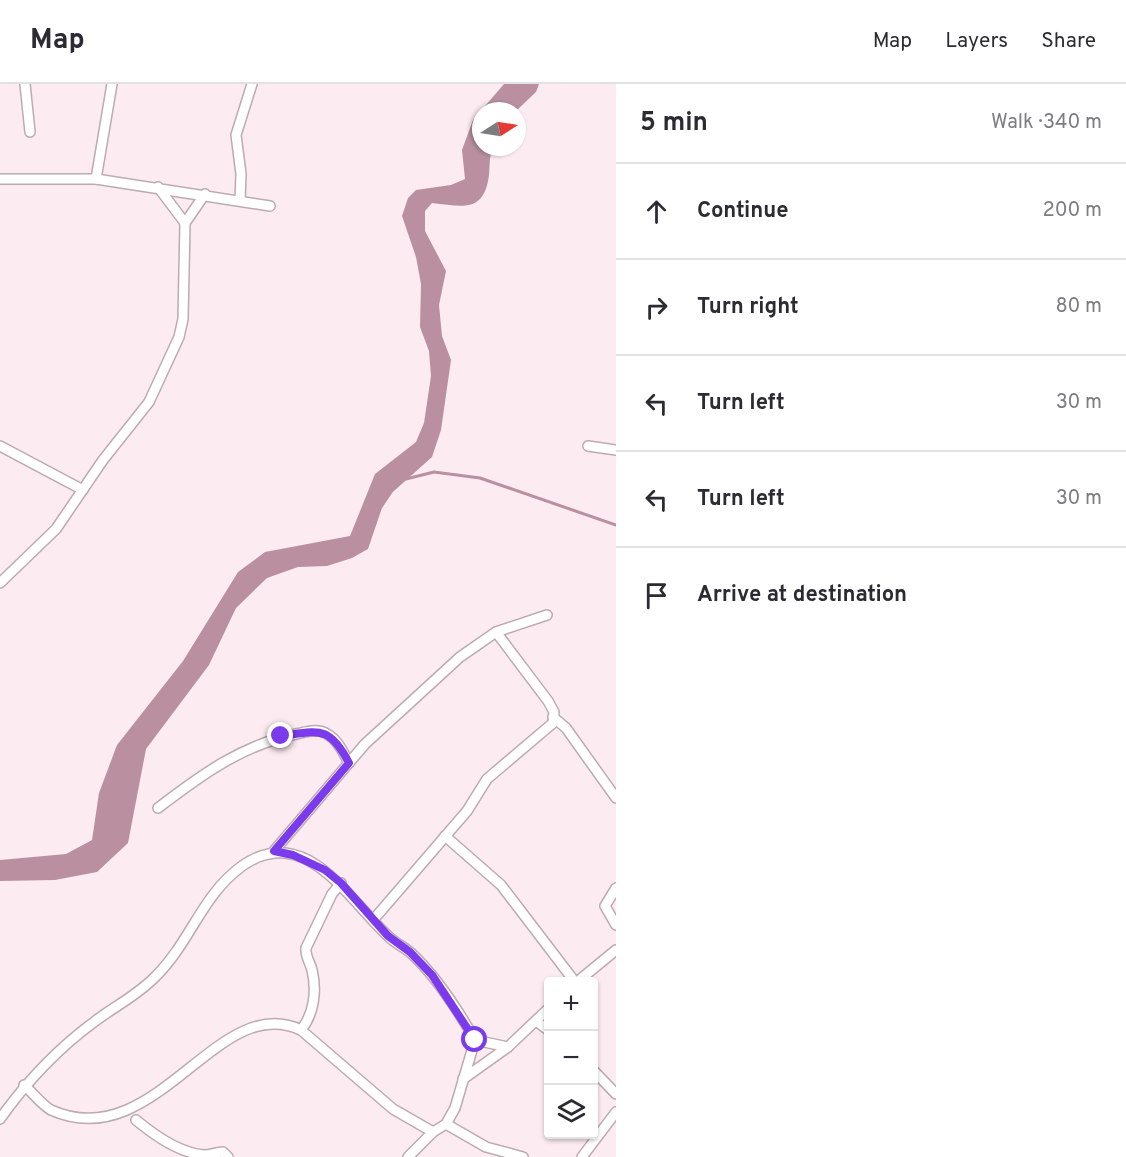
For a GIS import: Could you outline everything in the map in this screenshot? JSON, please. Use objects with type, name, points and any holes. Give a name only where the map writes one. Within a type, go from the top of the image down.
[{"type":"street","points":[[25,84],[30,132]]},
{"type":"street","points":[[96,179],[112,84]]},
{"type":"street","points":[[240,201],[241,174],[236,135],[252,84]]},
{"type":"street","points":[[0,179],[96,179],[205,194],[270,206]]},
{"type":"street","points":[[158,187],[185,223]]},
{"type":"street","points":[[0,583],[56,529],[83,489],[149,402],[179,337],[183,319],[185,223],[205,194]]},
{"type":"street","points":[[0,446],[83,489]]},
{"type":"street","points":[[588,446],[616,450]]},
{"type":"street","points":[[0,1119],[24,1085],[53,1054],[96,1021],[125,1003],[156,976],[182,946],[204,905],[218,885],[243,865],[274,851],[390,719],[432,686],[460,657],[496,632],[548,615]]},
{"type":"street","points":[[374,919],[467,811],[487,779],[548,730],[553,723],[548,701],[496,632]]},
{"type":"street","points":[[553,717],[566,728],[616,798]]},
{"type":"street","points":[[158,808],[206,771],[281,736],[311,730],[326,732],[339,744],[349,763]]},
{"type":"street","points":[[445,836],[501,885],[573,977]]},
{"type":"street","points":[[274,851],[293,855],[325,870],[341,883],[388,936],[410,952],[432,975],[475,1040],[508,1047]]},
{"type":"street","points":[[301,1030],[310,1016],[313,1004],[313,978],[306,948],[332,894],[341,883]]},
{"type":"street","points":[[616,888],[605,906],[616,925]]},
{"type":"street","points":[[581,977],[616,950]]},
{"type":"street","points":[[461,1081],[508,1047],[544,1013]]},
{"type":"street","points":[[536,1021],[544,1027]]},
{"type":"street","points":[[155,1106],[237,1038],[256,1029],[275,1024],[289,1024],[301,1030],[393,1109],[434,1132]]},
{"type":"street","points":[[408,1157],[416,1153],[434,1132],[446,1124],[455,1108],[461,1081],[475,1040]]},
{"type":"street","points":[[598,1075],[616,1094]]},
{"type":"street","points":[[24,1085],[51,1110],[69,1120],[105,1126]]},
{"type":"street","points":[[582,1157],[616,1112]]},
{"type":"street","points":[[123,1125],[146,1113]]},
{"type":"street","points":[[136,1120],[156,1136],[187,1149],[205,1155],[223,1152],[228,1157]]},
{"type":"street","points":[[446,1124],[486,1147],[523,1157]]},
{"type":"shaded area","points":[[504,84],[539,84],[536,92],[525,102],[488,102]]},
{"type":"shaded area","points":[[472,123],[472,156],[490,156],[489,175],[482,196],[470,205],[432,203],[425,211],[425,231],[446,271],[439,305],[442,336],[451,360],[441,430],[432,457],[385,499],[368,549],[352,558],[327,566],[298,567],[267,578],[236,608],[209,665],[146,749],[128,843],[97,872],[55,880],[0,881],[0,860],[66,854],[92,840],[99,793],[117,745],[183,661],[238,572],[265,552],[350,536],[375,474],[416,442],[424,423],[431,376],[429,351],[420,327],[421,284],[416,257],[402,216],[408,198],[416,190],[451,185],[465,179],[462,150]]},
{"type":"waterway","points":[[406,479],[434,472],[480,478],[616,525]]},
{"type":"waterway","points":[[381,507],[391,492]]},
{"type":"route","points":[[281,736],[311,730],[326,732],[339,744],[349,763],[274,851],[293,855],[325,870],[341,883],[388,936],[410,952],[432,975],[475,1040]]}]
